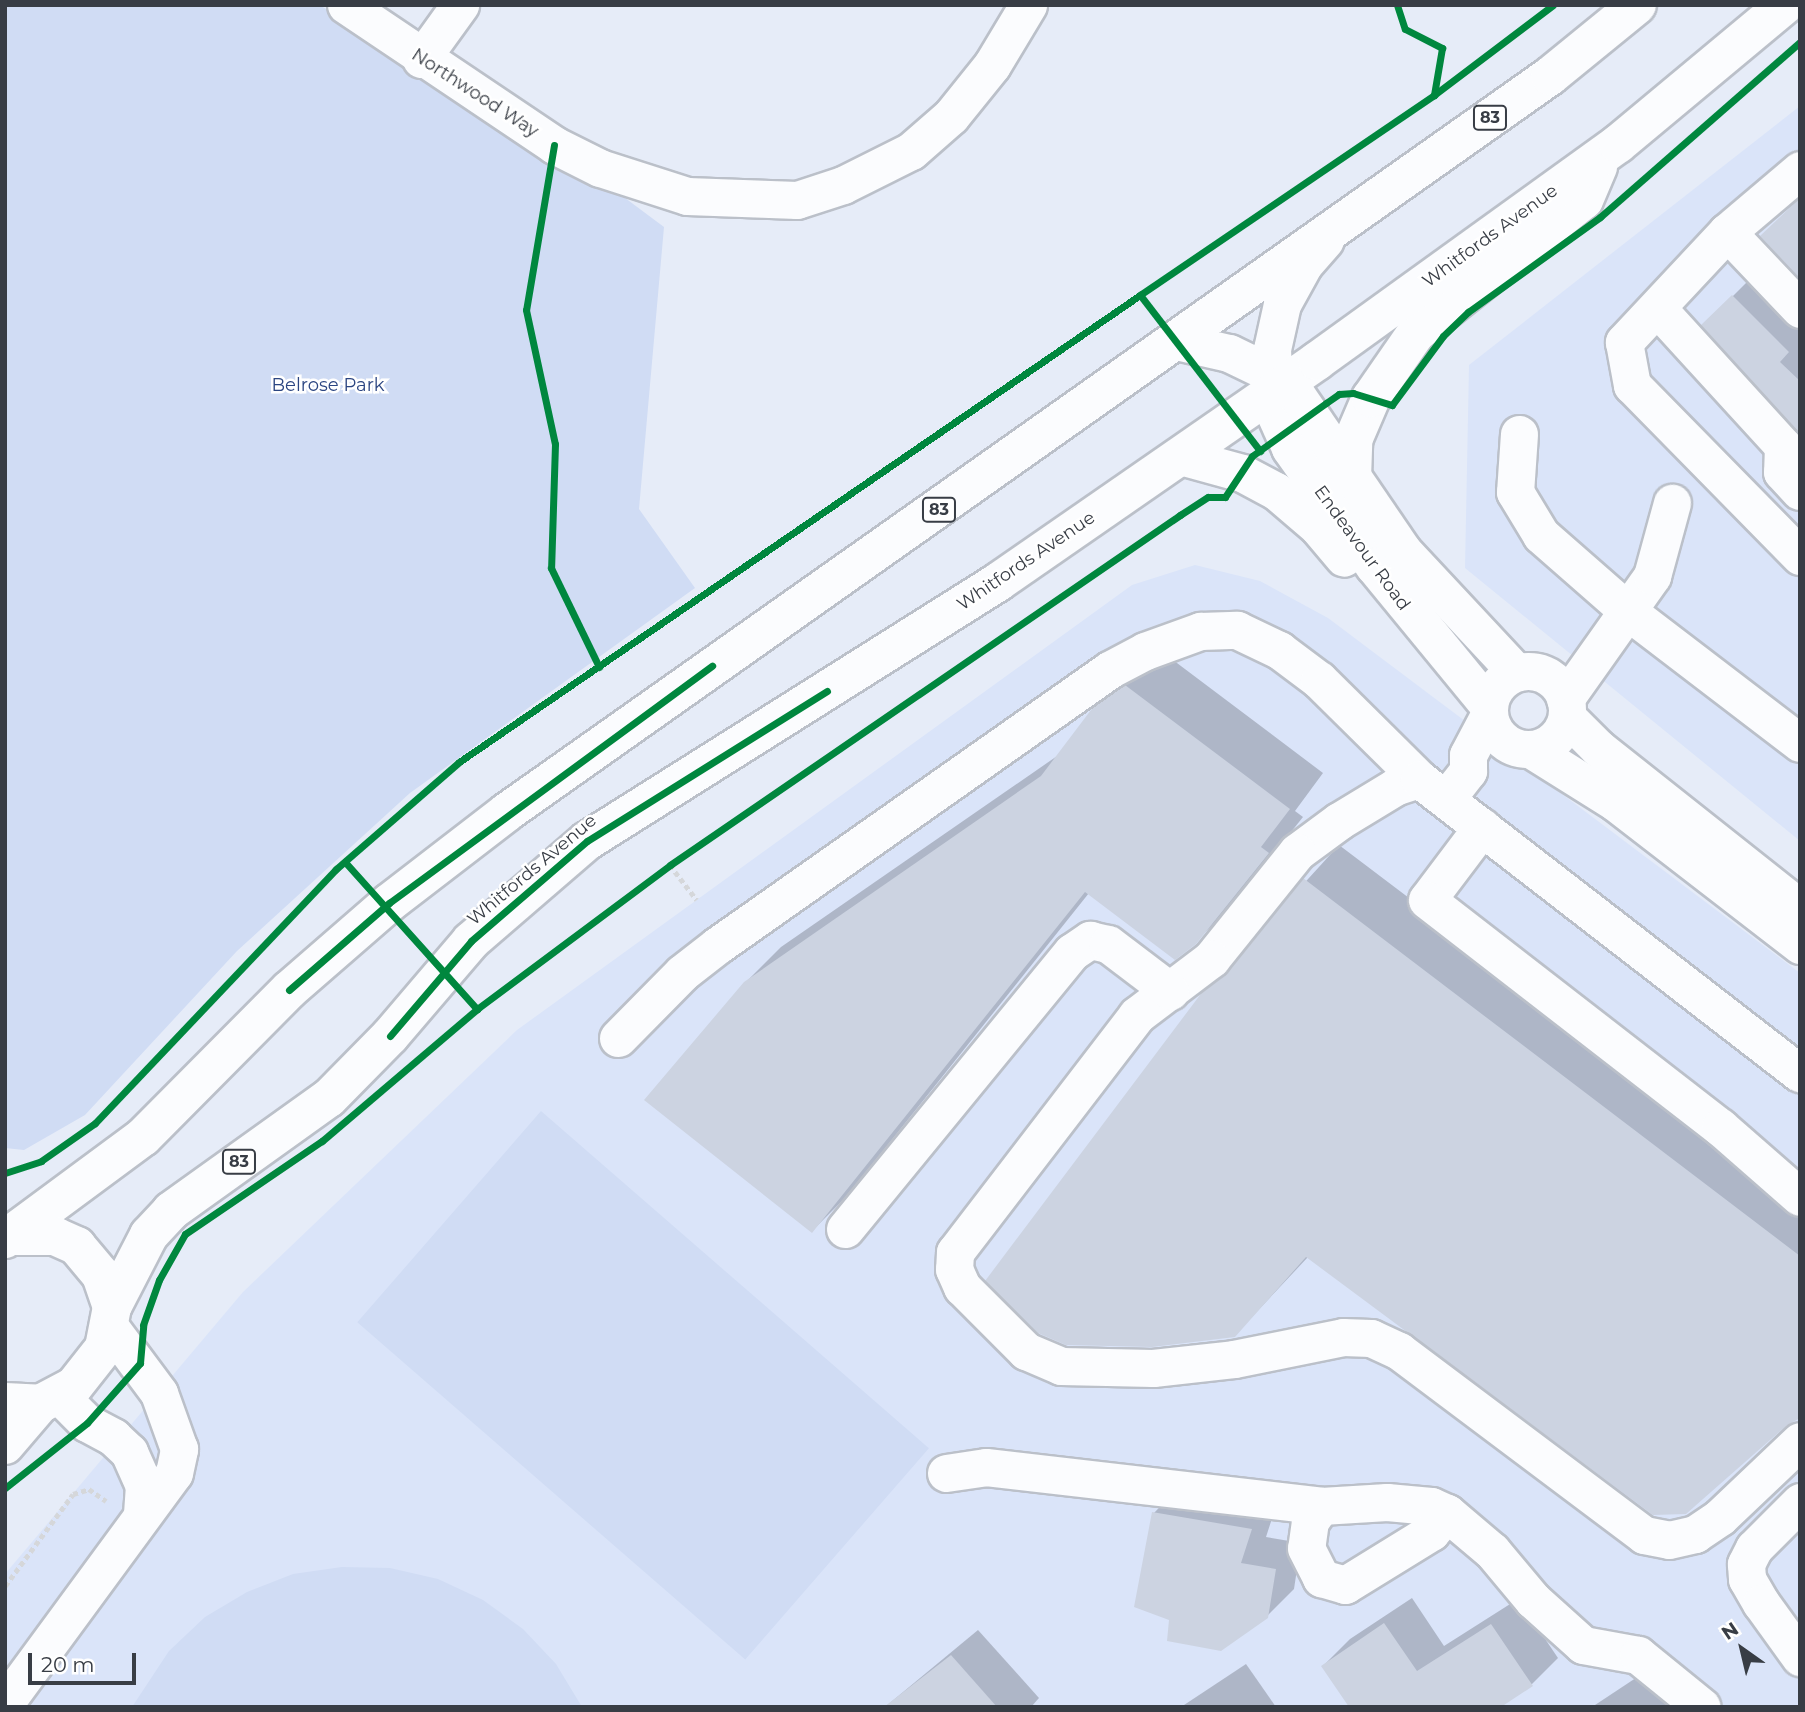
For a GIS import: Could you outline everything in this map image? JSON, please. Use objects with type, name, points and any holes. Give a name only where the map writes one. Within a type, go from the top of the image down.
[{"type":"main road","name":"83","points":[[8,1237],[143,1137],[289,990],[399,895],[635,719],[921,523],[1550,76],[1637,5]]},
{"type":"main road","name":"Whitfords Avenue","points":[[5,1445],[35,1401],[92,1367],[111,1317],[149,1235],[170,1211],[329,1098],[390,1037],[471,941],[587,841],[998,582],[1180,456],[1278,382],[1603,155],[1678,98],[1785,5]]},
{"type":"main road","points":[[1352,478],[1357,429],[1371,398],[1416,333],[1584,200],[1603,155]]},
{"type":"main road","name":"83","points":[[8,1237],[55,1236],[77,1246],[101,1275],[111,1317]]},
{"type":"street","name":"Northwood Way","points":[[346,5],[421,59],[554,145],[643,186],[688,196],[797,200],[844,186],[911,151],[968,96],[1028,5]]},
{"type":"street","points":[[421,59],[460,5]]},
{"type":"street","points":[[1800,170],[1727,232],[1658,309],[1624,342],[1632,385],[1800,556]]},
{"type":"street","name":"Endeavour Road","points":[[1338,225],[1304,264],[1282,304],[1272,349],[1278,382],[1275,414],[1290,448],[1405,608],[1454,664],[1503,729],[1615,802],[1800,945]]},
{"type":"street","points":[[1727,232],[1800,309]]},
{"type":"street","points":[[1658,309],[1791,454],[1782,472],[1800,491]]},
{"type":"street","points":[[1175,341],[1229,353],[1278,382]]},
{"type":"street","name":"Endeavour Road","points":[[1278,382],[1352,478],[1403,551],[1516,672]]},
{"type":"street","points":[[1519,434],[1516,492],[1523,510],[1541,535],[1630,613],[1800,743]]},
{"type":"street","points":[[1180,456],[1242,473],[1276,491],[1318,527],[1433,662],[1454,664]]},
{"type":"street","points":[[1672,503],[1653,576],[1630,613],[1602,643],[1585,647],[1562,699],[1555,739],[1503,729],[1468,755],[1445,783],[1372,801],[1297,852],[1211,959],[1138,1015],[955,1252],[954,1269],[962,1287],[994,1323],[1026,1350],[1061,1366],[1153,1368],[1234,1359],[1343,1337],[1371,1338],[1399,1351],[1644,1535],[1669,1540],[1695,1534],[1720,1517],[1800,1441]]},
{"type":"street","points":[[618,1038],[682,973],[718,945],[1110,670],[1145,651],[1200,631],[1237,630],[1279,650],[1319,680],[1445,783],[1482,827],[1800,1073]]},
{"type":"street","points":[[1503,729],[1497,685],[1516,672],[1529,671],[1562,699],[1598,748],[1800,908]]},
{"type":"street","points":[[1482,827],[1427,900],[1720,1126],[1800,1197]]},
{"type":"street","points":[[845,1229],[1072,952],[1090,940],[1108,944],[1170,991]]},
{"type":"street","points":[[5,1703],[138,1517],[173,1473],[179,1449],[159,1394],[111,1317]]},
{"type":"street","points":[[35,1401],[113,1437],[129,1452],[144,1485],[138,1517]]},
{"type":"street","points":[[946,1474],[986,1467],[1321,1506],[1387,1502],[1431,1506],[1447,1513],[1492,1551],[1533,1600],[1583,1645],[1638,1655],[1702,1707]]},
{"type":"street","points":[[1800,1503],[1754,1548],[1746,1564],[1747,1579],[1760,1603],[1800,1657]]},
{"type":"street","points":[[1321,1506],[1310,1521],[1306,1548],[1321,1578],[1345,1585],[1431,1532],[1447,1513]]},
{"type":"path","points":[[660,872],[680,858]]},
{"type":"path","points":[[670,865],[697,900]]},
{"type":"path","points":[[5,1587],[73,1494],[89,1489],[138,1517]]},
{"type":"shaded area","points":[[1800,106],[1800,841],[1465,568],[1469,365]]},
{"type":"shaded area","points":[[1195,565],[1260,581],[1328,618],[1800,973],[1800,1707],[5,1707],[5,1574],[243,1292],[517,1030],[1132,585]]},
{"type":"green space","name":"Belrose Park","points":[[5,5],[319,5],[445,74],[554,145],[664,227],[639,509],[695,588],[410,793],[237,951],[85,1115],[24,1150],[5,1148]]},
{"type":"green space","points":[[541,1111],[929,1448],[745,1660],[357,1322]]},
{"type":"green space","points":[[342,1567],[390,1568],[438,1579],[483,1600],[523,1629],[556,1664],[582,1707],[132,1707],[169,1651],[205,1617],[247,1592],[293,1574]]},
{"type":"building","points":[[1800,198],[1800,278],[1760,236]]},
{"type":"building","points":[[1732,295],[1789,352],[1780,362],[1800,381],[1800,435],[1701,325]]},
{"type":"building","points":[[1125,685],[1290,809],[1261,847],[1269,853],[1196,944],[1175,960],[1085,892],[812,1233],[644,1100],[744,982],[1041,776],[1094,706]]},
{"type":"building","points":[[1303,878],[1800,1256],[1800,1418],[1786,1426],[1686,1514],[1653,1515],[1306,1257],[1235,1337],[1152,1347],[1066,1345],[1038,1333],[985,1281],[1203,991],[1227,972]]},
{"type":"building","points":[[1152,1512],[1252,1529],[1241,1563],[1276,1569],[1268,1618],[1221,1651],[1167,1641],[1169,1620],[1134,1607]]},
{"type":"building","points":[[1384,1623],[1417,1671],[1491,1624],[1533,1686],[1501,1707],[1349,1707],[1321,1666]]},
{"type":"building","points":[[951,1655],[997,1707],[884,1707]]},
{"type":"cycle path","points":[[1397,5],[1405,29],[1442,48],[1434,95]]},
{"type":"cycle path","points":[[1140,295],[1434,95],[1553,5]]},
{"type":"cycle path","points":[[5,1488],[87,1423],[140,1363],[143,1325],[159,1280],[185,1234],[322,1141],[477,1009],[670,865],[1180,515],[1208,497],[1225,497],[1252,456],[1339,394],[1353,393],[1392,405],[1443,336],[1468,312],[1600,217],[1800,42]]},
{"type":"cycle path","points":[[554,145],[526,310],[555,444],[551,568],[599,667]]},
{"type":"cycle path","points":[[5,1173],[41,1161],[95,1123],[336,869],[459,762],[1140,295],[1260,451]]},
{"type":"cycle path","points":[[289,990],[389,903],[712,666]]},
{"type":"cycle path","points":[[390,1036],[471,941],[587,841],[827,691]]},
{"type":"cycle path","points":[[345,862],[477,1009]]}]
